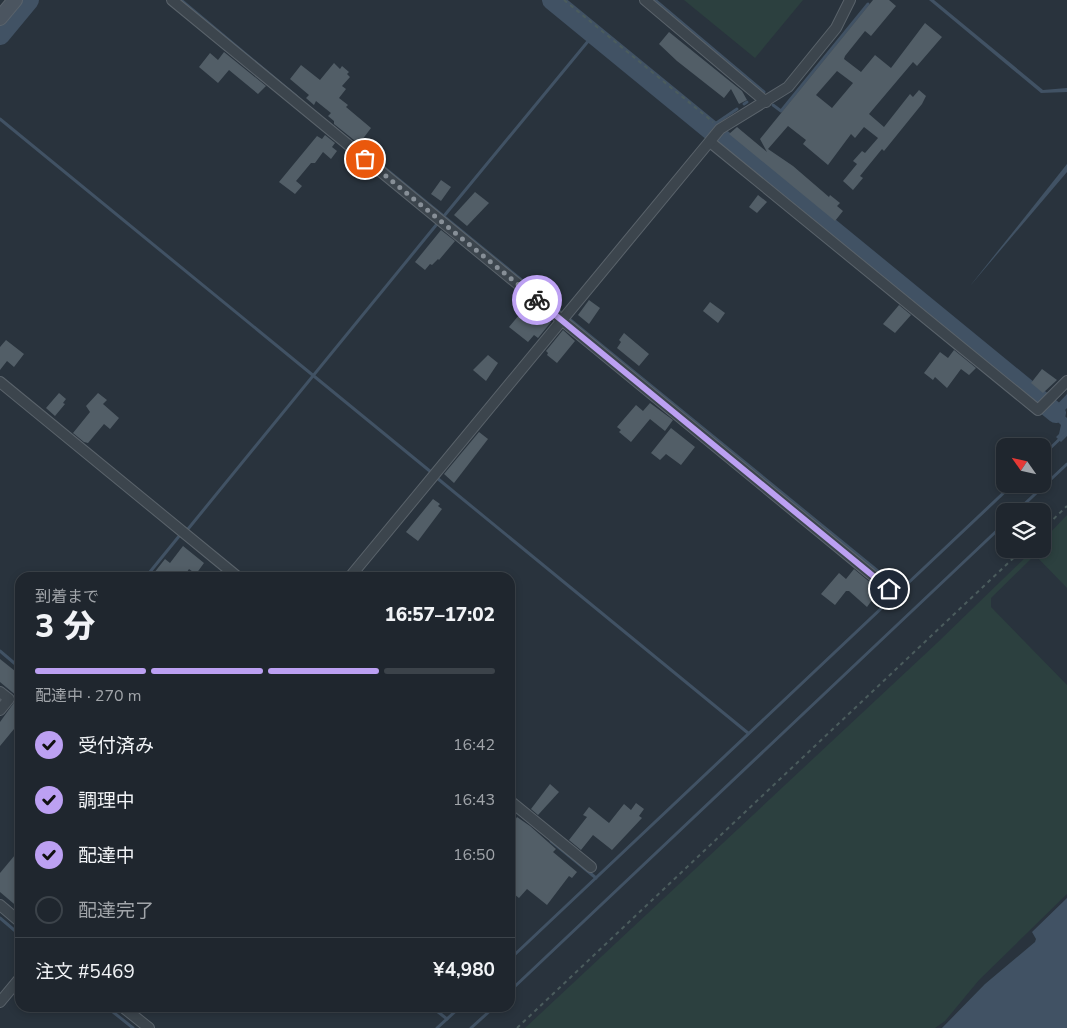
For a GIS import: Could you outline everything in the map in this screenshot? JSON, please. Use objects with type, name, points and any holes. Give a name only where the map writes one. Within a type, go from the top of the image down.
[{"type":"street","points":[[0,18],[15,0]]},
{"type":"street","points":[[172,0],[565,316],[889,589]]},
{"type":"street","points":[[644,0],[766,102]]},
{"type":"street","points":[[354,572],[714,136],[788,87],[842,20],[850,0]]},
{"type":"street","points":[[714,136],[1038,410],[1067,381]]},
{"type":"street","points":[[0,382],[232,572]]},
{"type":"street","points":[[0,692],[9,699],[0,710]]},
{"type":"street","points":[[515,804],[591,867]]},
{"type":"street","points":[[0,905],[15,918]]},
{"type":"street","points":[[0,1002],[15,984]]},
{"type":"street","points":[[129,1012],[149,1028]]},
{"type":"path","points":[[564,0],[712,121]]},
{"type":"path","points":[[1051,521],[1067,506]]},
{"type":"path","points":[[518,1028],[1014,558]]},
{"type":"green space","points":[[684,0],[803,0],[755,58]]},
{"type":"green space","points":[[1067,515],[1067,588],[1038,558],[1051,558],[1051,532]]},
{"type":"green space","points":[[1025,558],[1032,558],[991,598],[991,607],[1067,685],[1067,894],[979,980],[945,1021],[935,1028],[525,1028],[937,643]]},
{"type":"water","points":[[929,0],[934,0],[1043,90],[1067,88],[1067,92],[1041,93]]},
{"type":"water","points":[[1067,164],[1067,172],[970,286]]},
{"type":"water","points":[[1067,394],[1067,408],[1062,413],[1067,418],[1067,436],[1061,442],[1056,437],[1059,434],[1061,425],[1049,413]]},
{"type":"water","points":[[1067,898],[1067,1028],[942,1028],[985,984],[1035,942],[1036,939],[1032,932]]},
{"type":"building","points":[[873,0],[889,0],[896,6],[871,36],[865,31],[845,56],[844,59],[861,72],[875,55],[891,68],[925,23],[942,37],[917,66],[913,62],[869,114],[884,127],[910,94],[913,97],[919,90],[926,96],[922,104],[884,151],[882,149],[860,176],[863,178],[853,190],[843,181],[857,164],[853,161],[862,151],[865,153],[878,138],[864,127],[855,138],[851,134],[828,165],[803,144],[806,140],[788,126],[768,149],[793,166],[829,197],[830,195],[840,203],[837,206],[843,211],[835,221],[729,134],[737,127],[767,152],[760,139]],"holes":[[[837,71],[853,83],[832,108],[816,95]]]},
{"type":"building","points":[[669,32],[742,91],[747,100],[739,104],[731,89],[724,98],[677,61],[659,44]]},
{"type":"building","points":[[224,52],[266,86],[258,94],[229,70],[218,83],[199,67],[210,53],[218,60]]},
{"type":"building","points":[[334,63],[340,69],[342,66],[349,72],[347,74],[350,77],[342,86],[346,89],[339,98],[348,105],[346,107],[371,128],[359,144],[334,124],[334,121],[328,116],[331,113],[316,101],[314,105],[306,98],[309,95],[290,79],[301,65],[320,80]]},
{"type":"building","points":[[325,135],[335,143],[332,147],[337,151],[331,159],[323,152],[315,163],[311,163],[296,181],[302,186],[295,194],[279,182],[317,136],[322,139]]},
{"type":"building","points":[[441,180],[451,187],[441,201],[431,194]]},
{"type":"building","points":[[475,192],[489,203],[467,226],[454,215]]},
{"type":"building","points":[[758,195],[767,202],[757,213],[749,207]]},
{"type":"building","points":[[441,230],[455,241],[439,260],[432,265],[430,264],[425,270],[415,262]]},
{"type":"building","points":[[589,300],[600,308],[589,324],[578,315]]},
{"type":"building","points":[[710,302],[725,313],[718,323],[703,311]]},
{"type":"building","points":[[899,305],[911,315],[895,333],[883,324]]},
{"type":"building","points":[[533,307],[551,322],[538,338],[534,335],[528,342],[509,327],[525,308],[529,311]]},
{"type":"building","points":[[563,330],[575,341],[557,363],[547,355],[546,351]]},
{"type":"building","points":[[624,333],[649,354],[639,366],[617,348],[621,342],[619,340]]},
{"type":"building","points":[[6,340],[24,354],[14,367],[7,361],[0,370],[0,347]]},
{"type":"building","points":[[954,350],[976,368],[969,375],[961,369],[947,388],[935,377],[933,380],[924,373],[940,352],[948,358]]},
{"type":"building","points":[[488,355],[498,363],[486,381],[473,370]]},
{"type":"building","points":[[1042,369],[1057,380],[1043,393],[1031,383]]},
{"type":"building","points":[[59,393],[66,399],[63,403],[65,404],[55,416],[46,408]]},
{"type":"building","points":[[98,393],[107,400],[103,404],[119,418],[110,429],[104,424],[88,443],[73,433],[90,412],[86,406]]},
{"type":"building","points":[[650,403],[673,420],[665,431],[650,419],[631,442],[619,432],[621,430],[617,427],[636,405],[643,411]]},
{"type":"building","points":[[671,428],[695,447],[681,465],[666,454],[660,460],[651,453]]},
{"type":"building","points":[[479,432],[488,439],[454,483],[444,474]]},
{"type":"building","points":[[433,499],[440,504],[438,506],[442,509],[418,541],[406,532]]},
{"type":"building","points":[[183,546],[204,563],[197,572],[189,569],[187,572],[155,572],[165,559],[170,563]]},
{"type":"building","points":[[854,569],[878,589],[870,598],[872,600],[867,607],[849,591],[846,591],[835,605],[821,594],[839,573],[846,579]]},
{"type":"building","points":[[0,659],[15,671],[15,694],[0,682]]},
{"type":"building","points":[[15,701],[15,730],[0,746],[0,722]]},
{"type":"building","points":[[550,784],[559,792],[538,815],[531,809]]},
{"type":"building","points":[[636,803],[644,809],[639,816],[642,818],[612,850],[593,835],[581,850],[569,840],[587,817],[583,815],[589,807],[609,823],[624,804],[631,810]]},
{"type":"building","points":[[517,817],[556,849],[553,852],[577,872],[572,878],[569,876],[547,905],[527,889],[519,898],[515,895],[515,820]]},
{"type":"building","points":[[15,855],[15,905],[0,892],[0,873]]},
{"type":"waterway","points":[[0,35],[29,0]]},
{"type":"waterway","points":[[181,0],[296,96]]},
{"type":"waterway","points":[[552,0],[1056,413]]},
{"type":"waterway","points":[[655,0],[764,92]]},
{"type":"waterway","points":[[773,105],[781,111],[868,4]]},
{"type":"waterway","points":[[444,216],[594,34]]},
{"type":"waterway","points":[[709,128],[737,109]]},
{"type":"waterway","points":[[0,119],[431,472]]},
{"type":"waterway","points":[[365,152],[901,590]]},
{"type":"waterway","points":[[188,529],[437,224]]},
{"type":"waterway","points":[[1051,447],[1067,432]]},
{"type":"waterway","points":[[1026,503],[1067,464]]},
{"type":"waterway","points":[[437,478],[748,733]]},
{"type":"waterway","points":[[515,954],[1003,493]]},
{"type":"waterway","points":[[515,986],[996,532]]},
{"type":"waterway","points":[[150,572],[180,535]]},
{"type":"waterway","points":[[0,651],[15,664]]},
{"type":"waterway","points":[[551,841],[596,878]]},
{"type":"waterway","points":[[0,918],[15,931]]},
{"type":"waterway","points":[[113,1012],[133,1028]]},
{"type":"waterway","points":[[438,1012],[447,1019]]},
{"type":"waterway","points":[[437,1028],[455,1012]]},
{"type":"waterway","points":[[471,1028],[489,1012]]},
{"type":"way so far","points":[[365,159],[537,300]]},
{"type":"route","points":[[537,300],[889,589]]}]
